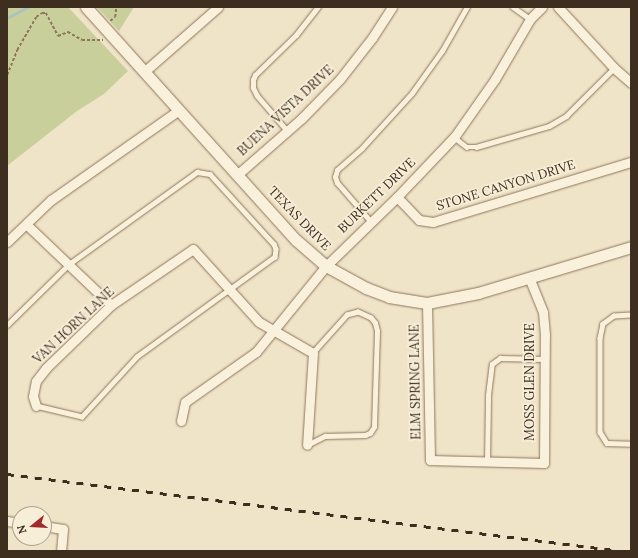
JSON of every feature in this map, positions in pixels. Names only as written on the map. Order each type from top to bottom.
[{"type":"street","name":"TEXAS DRIVE","points":[[86,7],[296,240],[326,266],[344,278],[389,297],[427,303],[478,293],[631,247]]},
{"type":"street","points":[[145,71],[218,7]]},
{"type":"street","name":"BUENA VISTA DRIVE","points":[[238,174],[287,131],[340,79],[372,38],[392,7]]},
{"type":"street","name":"BURKETT DRIVE","points":[[181,421],[185,402],[256,352],[326,266],[397,197],[454,137],[495,79],[530,19],[542,7]]},
{"type":"street","points":[[558,7],[600,54],[631,84]]},
{"type":"street","points":[[7,242],[51,200],[180,110]]},
{"type":"street","name":"STONE CANYON DRIVE","points":[[397,197],[418,220],[433,222],[631,162]]},
{"type":"street","points":[[26,224],[111,305]]},
{"type":"street","name":"VAN HORN LANE","points":[[36,406],[33,396],[36,381],[46,368],[111,305],[192,249],[230,292]]},
{"type":"street","name":"MOSS GLEN DRIVE","points":[[487,462],[544,463],[544,359],[542,312],[529,278]]},
{"type":"street","points":[[230,292],[242,306],[272,331],[313,354],[307,445]]},
{"type":"street","name":"ELM SPRING LANE","points":[[427,303],[430,460],[487,462]]},
{"type":"street","points":[[52,527],[63,529],[61,551]]},
{"type":"lane","points":[[287,131],[257,96],[253,88],[253,80],[255,75],[296,35],[318,7]]},
{"type":"lane","points":[[370,222],[337,183],[335,177],[337,170],[362,148],[412,93],[442,51],[467,7]]},
{"type":"lane","points":[[513,7],[530,19]]},
{"type":"lane","points":[[454,137],[467,147],[476,147],[549,126],[571,111],[614,68]]},
{"type":"lane","points":[[7,325],[69,264],[193,175],[204,172],[210,174],[274,244],[276,249],[275,257],[230,292],[137,357],[82,418],[36,406]]},
{"type":"lane","points":[[307,445],[325,436],[370,433],[374,427],[377,331],[375,323],[371,318],[358,312],[347,315],[313,354]]},
{"type":"lane","points":[[631,315],[614,316],[603,324],[600,338],[600,432],[606,443],[631,444]]},
{"type":"lane","points":[[487,462],[488,395],[492,364],[500,358],[544,359]]},
{"type":"path","points":[[110,21],[115,17],[116,7]]},
{"type":"path","points":[[7,75],[17,50],[36,17],[42,14],[46,13],[58,36],[68,32],[82,40],[103,40]]},
{"type":"green space","points":[[7,7],[68,7],[128,71],[104,94],[77,111],[7,166]]},
{"type":"green space","points":[[97,7],[134,7],[119,31]]},
{"type":"waterway","points":[[7,18],[28,7]]},
{"type":"railway","points":[[7,474],[622,551]]}]
